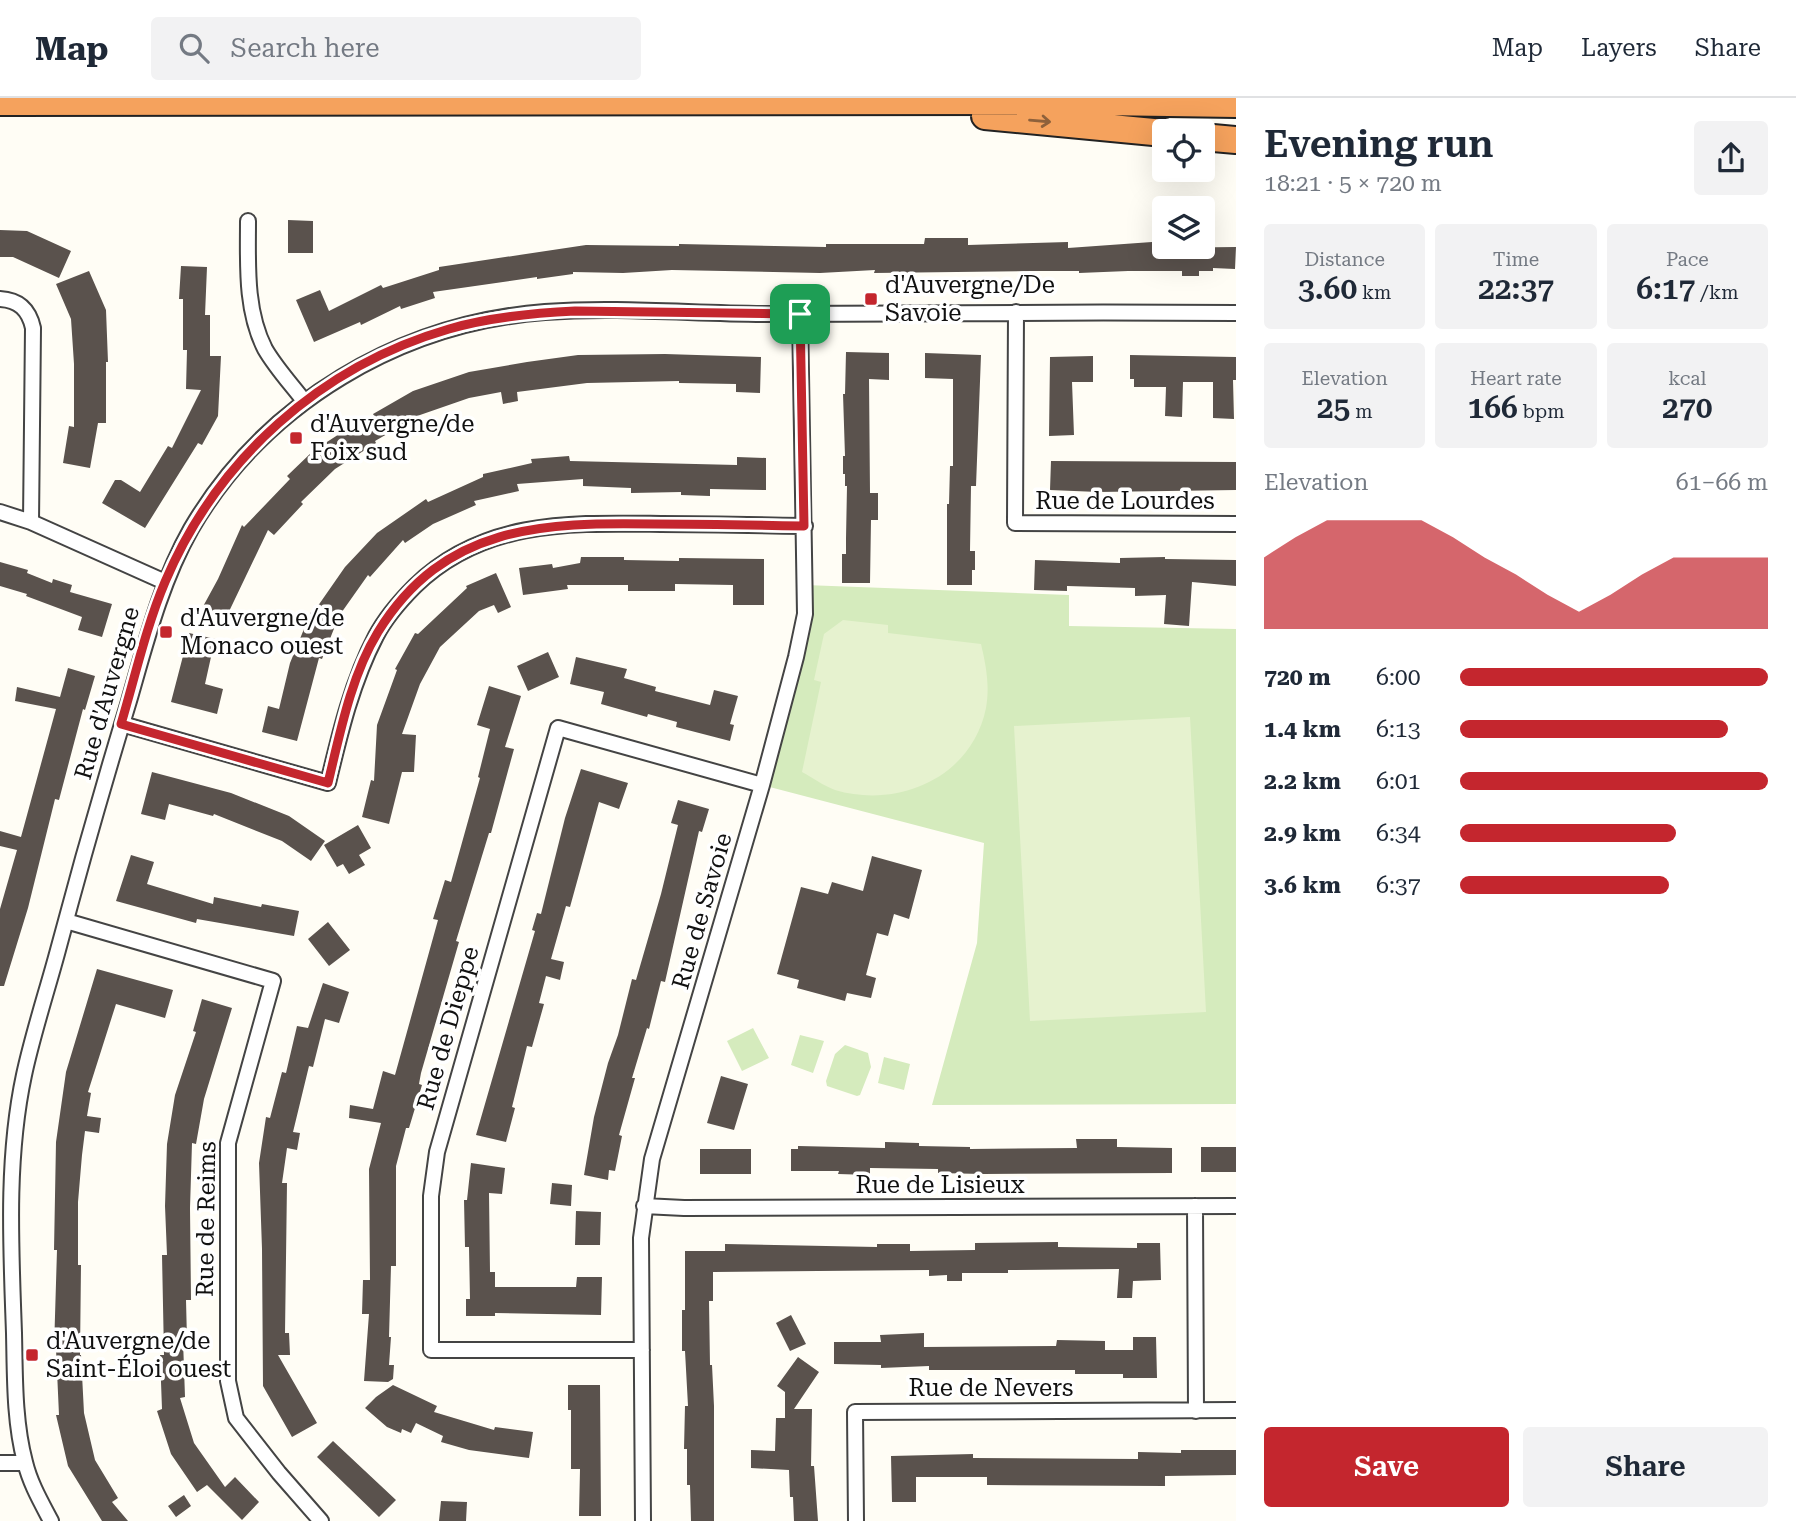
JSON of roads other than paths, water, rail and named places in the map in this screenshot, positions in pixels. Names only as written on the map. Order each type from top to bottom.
[{"type":"highway","points":[[0,102],[1236,104]]},
{"type":"highway","points":[[826,102],[1152,132]]},
{"type":"highway","points":[[1215,138],[1236,140]]},
{"type":"street","points":[[248,221],[248,284],[257,327],[271,357],[304,401]]},
{"type":"street","points":[[0,299],[15,301],[24,307],[31,318],[33,328],[31,522]]},
{"type":"street","name":"Rue de Lourdes","points":[[1016,312],[1015,523],[1236,524]]},
{"type":"street","name":"Rue d'Auvergne","points":[[51,1521],[25,1463],[5,1251],[24,1074],[121,724],[165,582],[191,529],[229,473],[265,434],[304,401],[359,366],[388,352],[449,329],[477,322],[542,313],[1236,313]]},
{"type":"street","name":"Rue de Savoie","points":[[643,1521],[641,1238],[652,1159],[762,785],[805,614],[800,314]]},
{"type":"street","points":[[0,512],[31,522],[165,582]]},
{"type":"street","points":[[121,724],[328,783],[354,689],[377,634],[391,613],[418,584],[444,562],[464,550],[508,533],[566,525],[804,526]]},
{"type":"street","name":"Rue de Dieppe","points":[[642,1350],[431,1350],[430,1196],[437,1152],[558,728],[762,785]]},
{"type":"street","name":"Rue de Reims","points":[[66,921],[272,981],[234,1118],[228,1150],[228,1381],[236,1418],[279,1474],[321,1521]]},
{"type":"street","name":"Rue de Lisieux","points":[[644,1206],[1236,1206]]},
{"type":"street","points":[[1195,1206],[1196,1410]]},
{"type":"street","name":"Rue de Nevers","points":[[856,1521],[855,1412],[1236,1410]]},
{"type":"street","points":[[0,1463],[25,1463]]},
{"type":"place","name":"d'Auvergne/De Savoie","points":[[871,299]]},
{"type":"place","name":"d'Auvergne/de Foix sud","points":[[296,438]]},
{"type":"place","name":"d'Auvergne/de Monaco ouest","points":[[166,632]]},
{"type":"place","name":"d'Auvergne/de Saint-Éloi ouest","points":[[32,1355]]}]
